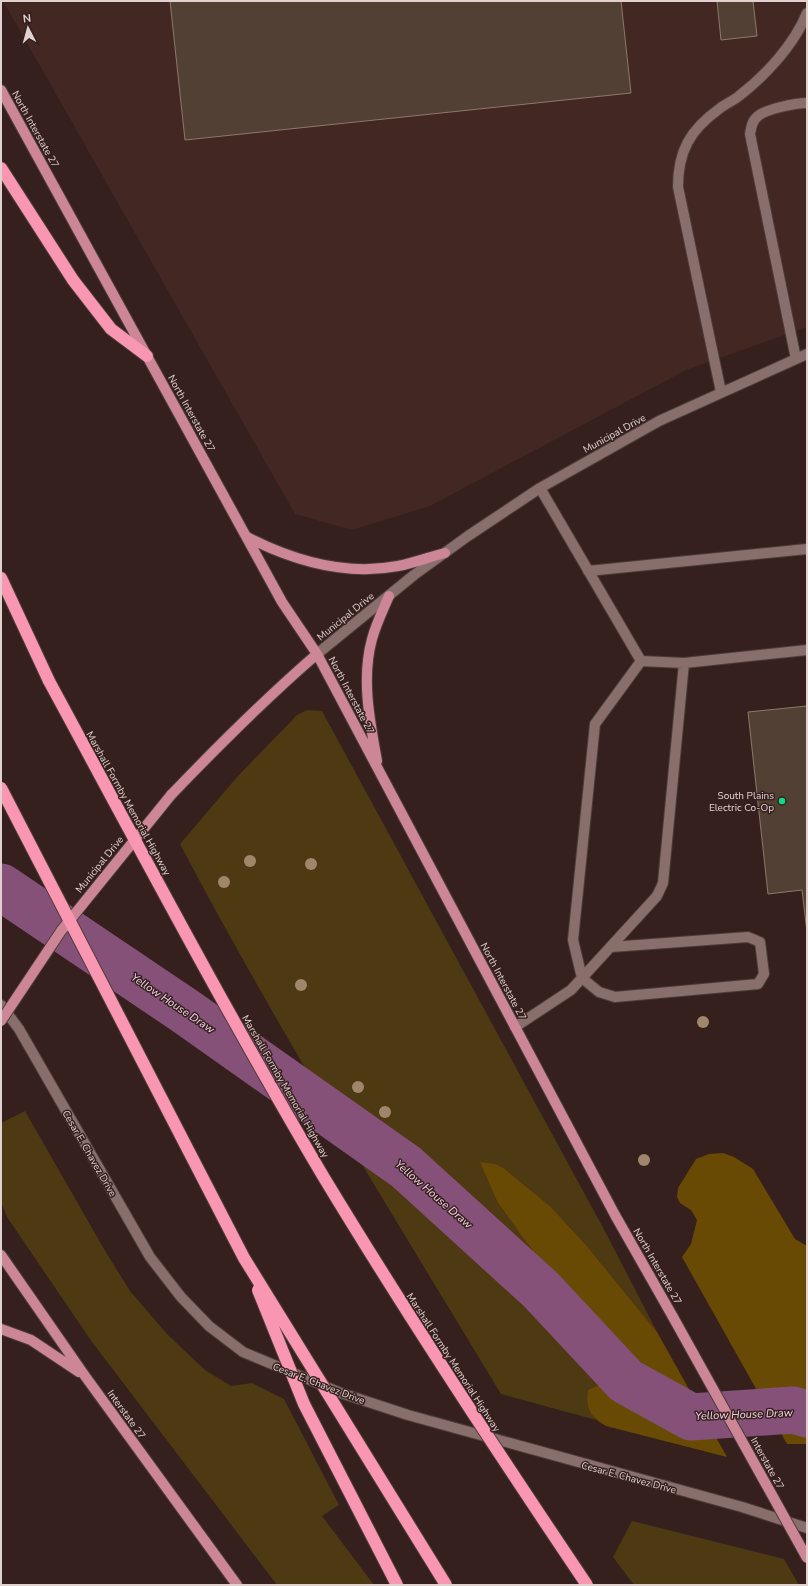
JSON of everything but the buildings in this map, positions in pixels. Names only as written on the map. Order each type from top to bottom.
[{"type":"highway","points":[[1,168],[77,286],[111,329],[147,356]]},
{"type":"highway","name":"Marshall Formby Memorial Highway","points":[[1,578],[49,681],[242,1036],[323,1175],[419,1332],[587,1585]]},
{"type":"highway","points":[[1,788],[244,1258],[446,1585]]},
{"type":"highway","points":[[244,1258],[304,1404],[397,1585]]},
{"type":"main road","name":"North Interstate 27","points":[[1,90],[282,602],[317,654],[615,1215],[673,1317]]},
{"type":"main road","points":[[246,537],[271,550],[322,565],[348,569],[373,569],[398,566],[445,553]]},
{"type":"main road","points":[[380,773],[370,724],[367,690],[368,665],[372,640],[389,596]]},
{"type":"main road","name":"Municipal Drive","points":[[1,1021],[61,931],[171,795],[240,724],[282,684],[317,654]]},
{"type":"main road","name":"Interstate 27","points":[[1,1255],[85,1376],[237,1585]]},
{"type":"main road","name":"Interstate 27","points":[[673,1317],[807,1558]]},
{"type":"main road","points":[[1,1329],[31,1340],[85,1376]]},
{"type":"street","points":[[721,392],[678,187],[678,173],[681,156],[690,137],[700,124],[739,96],[758,80],[785,52],[807,14]]},
{"type":"street","points":[[796,358],[750,134],[751,125],[757,117],[768,111],[807,103]]},
{"type":"street","name":"Municipal Drive","points":[[317,654],[414,575],[540,488],[659,421],[807,354]]},
{"type":"street","points":[[540,488],[641,661]]},
{"type":"street","points":[[588,571],[807,549]]},
{"type":"street","points":[[641,661],[684,663],[807,650]]},
{"type":"street","points":[[611,947],[748,937],[760,942],[764,974],[758,984],[615,997],[599,992],[582,978],[573,940],[595,724],[641,661]]},
{"type":"street","points":[[515,1027],[571,990],[657,896],[663,883],[684,663]]},
{"type":"street","name":"Cesar E. Chavez Drive","points":[[1,1005],[19,1029],[150,1257],[181,1297],[209,1326],[244,1352],[341,1393],[408,1415],[742,1507],[807,1528]]},
{"type":"shaded area","points":[[3,1],[807,1],[807,327],[686,370],[430,506],[352,530],[295,514]]},
{"type":"shaded area","points":[[307,710],[322,711],[607,1235],[657,1332],[586,1245],[550,1206],[512,1175],[498,1203],[596,1330],[625,1364],[627,1370],[621,1384],[597,1386],[590,1411],[596,1420],[501,1394],[296,1053],[256,984],[180,844],[237,777],[297,715]]},
{"type":"shaded area","points":[[25,1111],[104,1249],[130,1291],[167,1334],[205,1370],[231,1386],[252,1383],[284,1399],[339,1505],[322,1516],[374,1585],[277,1585],[92,1342],[7,1217],[1,1202],[1,1123]]},
{"type":"shaded area","points":[[723,1153],[734,1157],[753,1169],[795,1239],[807,1246],[807,1444],[787,1444],[682,1257],[691,1244],[697,1220],[691,1210],[680,1203],[677,1197],[678,1188],[696,1159],[709,1154]]},
{"type":"shaded area","points":[[480,1162],[495,1164],[512,1175],[550,1206],[586,1245],[657,1332],[727,1457],[606,1426],[596,1420],[588,1407],[588,1390],[597,1386],[621,1384],[627,1370],[624,1361],[606,1343],[524,1239],[498,1203]]},
{"type":"shaded area","points":[[632,1521],[784,1559],[799,1585],[634,1585],[613,1557]]},
{"type":"waterway","name":"Yellow House Draw","points":[[1,887],[185,1011],[406,1167],[541,1290],[626,1381],[691,1417],[793,1410],[807,1414]]},
{"type":"place","name":"South Plains Electric Co-Op","points":[[782,801]]}]
